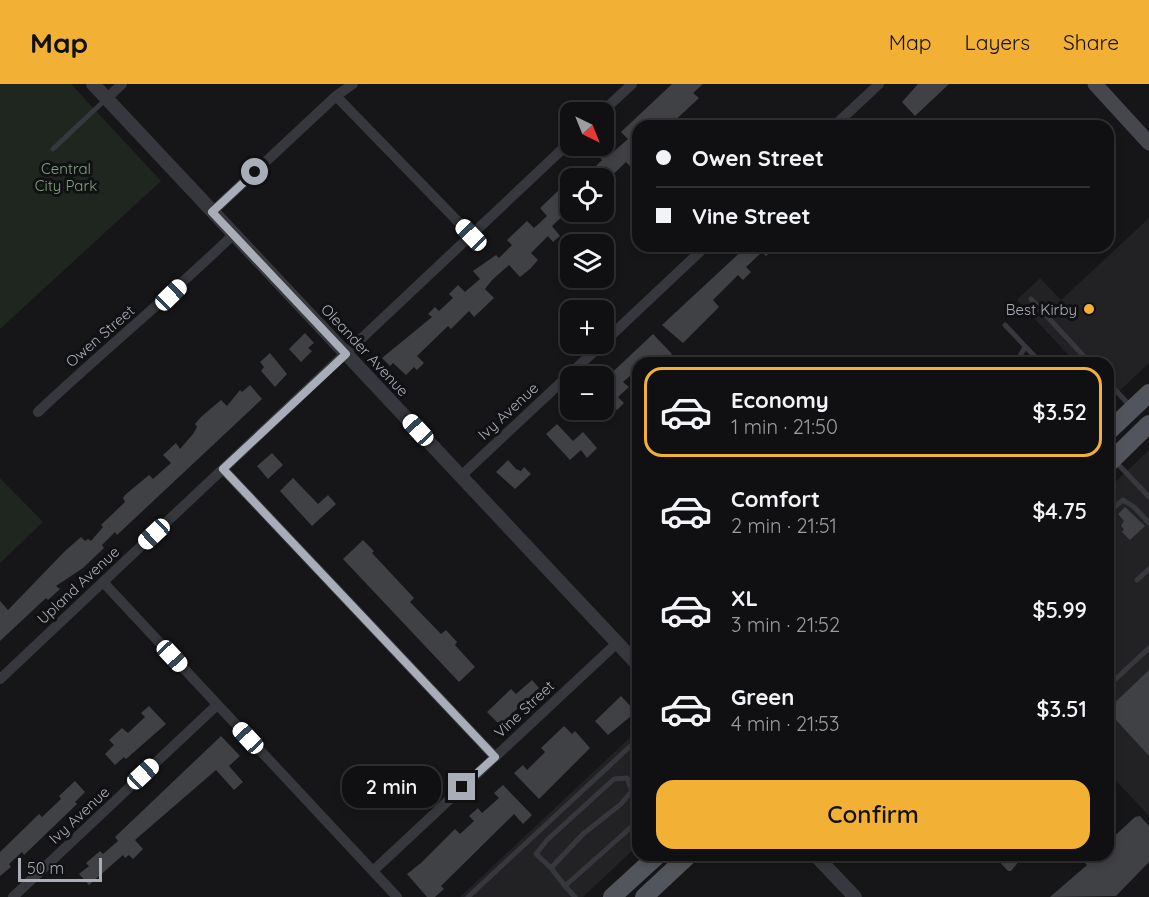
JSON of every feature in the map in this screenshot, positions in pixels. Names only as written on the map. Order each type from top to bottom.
[{"type":"main road","points":[[1095,84],[1149,143]]},
{"type":"main road","points":[[1114,421],[1149,393]]},
{"type":"main road","points":[[1114,458],[1149,424]]},
{"type":"main road","points":[[612,897],[651,861]]},
{"type":"main road","points":[[644,897],[683,861]]},
{"type":"street","name":"Oleander Avenue","points":[[93,84],[632,659]]},
{"type":"street","points":[[106,99],[122,84]]},
{"type":"street","points":[[212,212],[336,96],[353,84]]},
{"type":"street","points":[[613,102],[632,84]]},
{"type":"street","points":[[840,120],[879,84]]},
{"type":"street","points":[[336,96],[471,235]]},
{"type":"street","name":"Upland Avenue","points":[[0,679],[560,151]]},
{"type":"street","name":"Owen Street","points":[[38,412],[117,338],[171,295],[234,234]]},
{"type":"street","name":"Ivy Avenue","points":[[614,333],[700,252]]},
{"type":"street","name":"Ivy Avenue","points":[[461,476],[591,354]]},
{"type":"street","points":[[223,469],[495,757]]},
{"type":"street","points":[[103,582],[397,897]]},
{"type":"street","name":"Vine Street","points":[[373,871],[617,643]]},
{"type":"street","name":"Ivy Avenue","points":[[13,897],[217,705]]},
{"type":"street","points":[[821,861],[855,897]]},
{"type":"lane","points":[[53,149],[106,99]]},
{"type":"lane","points":[[1031,299],[1084,357]]},
{"type":"lane","points":[[1005,325],[1035,357]]},
{"type":"lane","points":[[1019,357],[1025,347]]},
{"type":"lane","points":[[1114,389],[1132,409]]},
{"type":"lane","points":[[1114,466],[1149,497]]},
{"type":"lane","points":[[1114,507],[1123,500],[1134,507],[1149,523]]},
{"type":"lane","points":[[1137,580],[1149,569]]},
{"type":"lane","points":[[1114,680],[1149,648]]},
{"type":"lane","points":[[468,897],[632,745]]},
{"type":"lane","points":[[551,868],[583,834],[621,804],[632,790],[627,778],[614,779],[547,840],[536,854],[576,897]]},
{"type":"lane","points":[[565,886],[632,826]]},
{"type":"shaded area","points":[[1149,218],[1149,363],[1114,396],[1114,357],[1070,357],[1017,300],[1040,278],[1061,300]]},
{"type":"shaded area","points":[[1149,450],[1149,816],[1114,778],[1114,483]]},
{"type":"shaded area","points":[[632,736],[632,851],[583,897],[460,897]]},
{"type":"green space","name":"Central City Park","points":[[0,84],[71,84],[161,181],[0,329]]},
{"type":"green space","points":[[0,478],[43,522],[0,563]]},
{"type":"building","points":[[672,84],[703,84],[693,93],[699,98],[675,120],[634,120]]},
{"type":"building","points":[[918,84],[949,84],[915,116],[902,102]]},
{"type":"building","points":[[632,122],[632,168],[626,162],[614,173],[614,168],[594,168],[602,160],[599,156],[614,156],[614,151],[628,139],[621,132]]},
{"type":"building","points":[[560,189],[560,219],[552,226],[560,236],[553,242],[548,236],[531,253],[538,260],[530,269],[520,277],[509,265],[492,280],[485,289],[494,298],[474,317],[469,311],[451,329],[448,326],[417,356],[424,363],[417,370],[414,367],[406,375],[393,363],[390,366],[382,358],[432,317],[428,314],[435,307],[439,311],[453,298],[449,294],[458,285],[465,292],[480,279],[473,271],[496,255],[499,258],[512,245],[507,240],[527,221],[534,228],[547,216],[540,208]]},
{"type":"building","points":[[741,252],[762,252],[746,267],[751,272],[743,280],[738,275],[713,300],[719,307],[683,343],[662,325]]},
{"type":"building","points":[[305,333],[314,343],[308,348],[312,351],[301,362],[289,349]]},
{"type":"building","points":[[653,334],[672,354],[669,357],[632,357],[632,374],[623,382],[629,387],[618,397],[624,403],[617,410],[614,407],[614,371]]},
{"type":"building","points":[[270,353],[287,374],[275,387],[261,371],[264,367],[260,362]]},
{"type":"building","points":[[250,385],[262,399],[117,535],[115,532],[102,545],[104,548],[83,568],[56,586],[60,589],[48,600],[46,598],[0,641],[0,601],[8,610],[81,537],[85,541],[88,539],[91,541],[103,527],[101,525],[125,502],[123,498],[125,495],[149,475],[153,479],[171,463],[163,455],[176,443],[180,449],[193,434],[197,427],[195,424],[201,417],[221,400],[227,406],[240,390],[242,392]]},
{"type":"building","points":[[557,424],[573,441],[583,432],[597,448],[587,458],[581,450],[570,460],[546,434]]},
{"type":"building","points":[[272,453],[283,465],[268,479],[257,466]]},
{"type":"building","points":[[508,460],[516,469],[521,471],[524,467],[531,474],[515,489],[496,472]]},
{"type":"building","points":[[293,478],[318,504],[328,495],[336,504],[312,526],[280,491]]},
{"type":"building","points":[[1125,507],[1145,526],[1130,540],[1122,532],[1124,529],[1121,526],[1124,521],[1118,514]]},
{"type":"building","points":[[363,540],[374,551],[372,553],[414,598],[410,602],[441,634],[446,630],[457,642],[455,645],[475,667],[459,682],[343,559]]},
{"type":"building","points":[[1149,670],[1149,756],[1114,718],[1114,703]]},
{"type":"building","points":[[532,680],[539,688],[500,725],[487,712],[511,689],[516,694]]},
{"type":"building","points":[[621,696],[632,708],[632,715],[608,735],[595,721]]},
{"type":"building","points":[[149,706],[166,724],[126,759],[124,757],[115,765],[105,754],[114,745],[109,740],[122,728],[128,733],[145,717],[141,713]]},
{"type":"building","points":[[564,726],[572,734],[575,731],[590,748],[539,799],[514,773],[523,765],[527,770],[545,752],[541,748]]},
{"type":"building","points":[[221,736],[240,756],[229,766],[243,782],[234,790],[216,770],[135,840],[143,849],[133,859],[129,855],[125,858],[123,855],[89,885],[79,874],[89,866],[86,863],[100,851],[103,854],[118,841],[115,837]]},
{"type":"building","points":[[75,781],[85,792],[75,802],[77,804],[24,855],[22,852],[9,864],[11,867],[0,876],[0,852],[39,814],[42,817],[61,799],[59,796]]},
{"type":"building","points":[[503,785],[532,815],[523,824],[514,814],[441,886],[444,889],[435,897],[427,897],[407,874],[455,829],[460,834],[474,821],[469,816],[478,808],[482,813],[499,798],[494,793]]},
{"type":"building","points":[[1140,816],[1149,826],[1149,862],[1116,896],[1050,897],[1087,865],[1085,863],[1087,861],[1114,861],[1114,836],[1135,817]]},
{"type":"building","points":[[999,861],[1019,861],[1011,871],[1008,871]]},
{"type":"place","name":"Best Kirby","points":[[1089,309]]},
{"type":"route","points":[[255,172],[212,212],[346,354],[223,469],[495,757],[462,787]]}]
